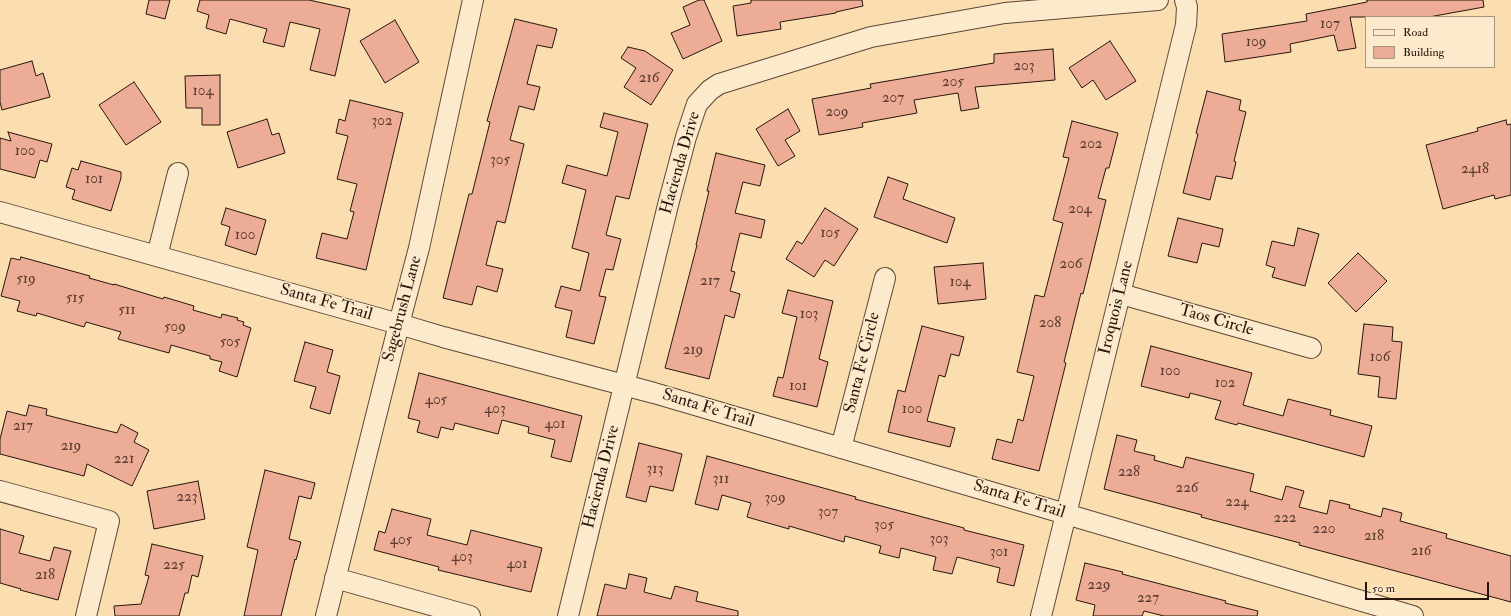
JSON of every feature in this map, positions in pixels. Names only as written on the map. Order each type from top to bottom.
[{"type":"street","name":"Sagebrush Lane","points":[[326,616],[419,248],[474,0]]},
{"type":"street","name":"Hacienda Drive","points":[[568,616],[686,137],[697,104],[710,90],[719,84],[871,37],[1005,13],[1158,0]]},
{"type":"street","name":"Iroquois Lane","points":[[1041,616],[1186,25],[1187,7],[1185,0]]},
{"type":"street","points":[[157,256],[178,173]]},
{"type":"street","name":"Santa Fe Trail","points":[[0,212],[443,337],[654,393],[1413,616]]},
{"type":"street","name":"Santa Fe Circle","points":[[841,448],[884,278]]},
{"type":"street","name":"Taos Circle","points":[[1121,294],[1311,348]]},
{"type":"street","points":[[0,491],[109,521],[86,616]]},
{"type":"street","points":[[335,578],[470,616]]},
{"type":"building","points":[[149,0],[170,0],[165,19],[146,14]]},
{"type":"building","points":[[200,0],[309,0],[350,9],[335,76],[310,70],[320,29],[290,22],[284,47],[263,42],[267,29],[230,19],[226,34],[206,28],[209,15],[197,11]]},
{"type":"building","points":[[699,0],[704,0],[722,41],[683,59],[671,33],[690,25],[683,7]]},
{"type":"building","points":[[751,0],[862,0],[863,6],[836,13],[780,22],[781,29],[737,36],[733,6],[751,3]]},
{"type":"building","points":[[1367,0],[1483,0],[1484,7],[1434,16],[1350,17],[1356,48],[1338,51],[1334,35],[1290,44],[1291,52],[1225,62],[1222,34],[1307,21],[1306,14],[1367,2]]},
{"type":"building","points":[[515,19],[557,29],[552,48],[537,45],[527,84],[540,87],[534,110],[519,106],[510,140],[524,144],[505,223],[497,221],[486,265],[503,269],[497,292],[477,286],[472,305],[443,298],[469,194],[472,194],[490,122],[487,121]]},
{"type":"building","points":[[395,20],[419,62],[385,83],[360,41]]},
{"type":"building","points":[[1110,41],[1136,81],[1106,100],[1093,80],[1082,88],[1069,68]]},
{"type":"building","points":[[628,47],[645,51],[673,70],[651,105],[624,87],[636,68],[621,58]]},
{"type":"building","points":[[1053,49],[1055,80],[975,87],[979,108],[961,111],[958,93],[914,100],[917,113],[862,123],[863,127],[819,135],[812,99],[871,88],[870,84],[994,63],[994,54]]},
{"type":"building","points":[[32,61],[36,76],[43,73],[50,97],[2,110],[0,102],[0,70]]},
{"type":"building","points":[[220,75],[220,125],[202,125],[202,108],[186,108],[185,76]]},
{"type":"building","points":[[134,82],[161,122],[126,145],[99,105]]},
{"type":"building","points":[[1207,91],[1241,100],[1239,110],[1246,112],[1234,161],[1236,162],[1232,179],[1216,176],[1210,200],[1183,193]]},
{"type":"building","points":[[350,100],[403,113],[366,270],[316,258],[322,233],[347,239],[354,212],[350,211],[357,184],[337,179],[348,136],[336,133],[339,119],[345,121]]},
{"type":"building","points":[[788,109],[800,131],[785,140],[795,156],[778,166],[756,129]]},
{"type":"building","points":[[604,113],[648,124],[629,199],[616,196],[606,235],[621,239],[613,270],[606,269],[599,296],[606,297],[594,344],[566,337],[572,311],[555,307],[561,286],[580,291],[589,253],[572,248],[586,190],[562,183],[567,165],[607,176],[618,132],[600,127]]},
{"type":"building","points":[[267,119],[272,135],[279,133],[285,153],[238,168],[227,132]]},
{"type":"building","points":[[1506,120],[1507,125],[1511,124],[1511,195],[1495,199],[1494,195],[1443,209],[1426,145],[1478,131],[1477,128]]},
{"type":"building","points":[[1072,121],[1118,133],[1109,168],[1106,168],[1098,198],[1106,200],[1083,294],[1081,293],[1064,362],[1066,363],[1039,471],[992,459],[997,439],[1012,443],[1018,419],[1023,421],[1034,376],[1017,372],[1035,295],[1044,297],[1063,223],[1053,220],[1069,158],[1063,157]]},
{"type":"building","points":[[8,132],[52,144],[47,162],[40,160],[35,178],[0,169],[0,138],[11,141]]},
{"type":"building","points":[[716,153],[765,165],[760,186],[743,182],[735,213],[765,220],[761,238],[740,233],[731,271],[735,272],[730,291],[740,294],[734,318],[725,315],[709,379],[665,368],[697,245]]},
{"type":"building","points":[[81,161],[121,172],[121,178],[111,211],[72,199],[75,190],[66,187],[72,168],[78,170]]},
{"type":"building","points":[[888,177],[908,184],[903,199],[955,218],[947,243],[874,217]]},
{"type":"building","points":[[226,208],[266,220],[256,255],[225,245],[230,227],[221,224]]},
{"type":"building","points":[[825,208],[858,229],[834,266],[825,260],[814,277],[786,259],[797,241],[802,244]]},
{"type":"building","points":[[1178,218],[1223,229],[1219,247],[1202,243],[1197,263],[1168,256]]},
{"type":"building","points":[[1298,228],[1319,234],[1305,286],[1272,277],[1275,268],[1266,265],[1272,241],[1294,246]]},
{"type":"building","points":[[1358,253],[1387,281],[1356,312],[1328,283]]},
{"type":"building","points":[[21,257],[90,276],[89,278],[163,299],[164,297],[194,306],[193,310],[221,318],[222,314],[238,318],[237,320],[244,322],[243,325],[251,328],[237,377],[219,371],[222,362],[210,359],[210,356],[171,345],[169,353],[118,339],[121,332],[86,322],[84,327],[37,313],[36,316],[17,311],[20,301],[1,296],[11,258],[20,260]]},
{"type":"building","points":[[983,263],[986,299],[938,304],[934,267]]},
{"type":"building","points":[[788,290],[833,301],[819,359],[828,362],[817,407],[773,396],[778,377],[783,378],[797,317],[782,313]]},
{"type":"building","points":[[1364,324],[1393,327],[1392,341],[1402,342],[1396,399],[1378,397],[1380,377],[1358,374]]},
{"type":"building","points":[[922,326],[964,337],[959,356],[951,354],[945,377],[939,375],[927,421],[955,428],[950,447],[888,432],[898,390],[905,392]]},
{"type":"building","points":[[305,342],[333,350],[327,372],[340,376],[330,414],[310,408],[316,387],[294,381]]},
{"type":"building","points":[[1151,346],[1252,373],[1243,405],[1283,416],[1288,399],[1331,410],[1330,415],[1372,426],[1364,457],[1238,423],[1237,425],[1215,419],[1221,401],[1190,393],[1189,398],[1141,386]]},
{"type":"building","points":[[419,373],[582,416],[571,462],[551,457],[555,440],[528,433],[529,427],[502,420],[498,434],[455,423],[453,430],[441,427],[438,438],[417,432],[420,421],[408,418]]},
{"type":"building","points":[[29,405],[47,409],[46,415],[117,433],[121,424],[138,433],[134,442],[149,450],[132,486],[87,464],[84,476],[0,454],[0,439],[7,411],[26,416]]},
{"type":"building","points":[[1117,435],[1137,440],[1134,451],[1155,456],[1154,460],[1183,468],[1186,457],[1254,474],[1250,491],[1282,500],[1286,486],[1304,491],[1299,507],[1327,514],[1330,500],[1350,505],[1349,508],[1381,517],[1383,508],[1402,513],[1400,521],[1447,534],[1446,538],[1511,556],[1511,602],[1299,545],[1300,543],[1201,517],[1202,515],[1104,489]]},
{"type":"building","points":[[639,443],[682,454],[673,491],[650,486],[646,502],[626,497]]},
{"type":"building","points":[[707,456],[856,497],[855,499],[964,528],[964,530],[1024,545],[1014,586],[997,582],[1000,568],[957,557],[952,574],[933,570],[936,557],[901,548],[899,558],[879,553],[881,546],[845,536],[844,542],[789,526],[789,529],[747,517],[751,503],[722,495],[718,510],[695,504]]},
{"type":"building","points":[[265,470],[315,483],[311,499],[299,496],[289,539],[301,542],[296,560],[295,559],[281,616],[244,616],[258,550],[247,547]]},
{"type":"building","points":[[198,481],[205,519],[154,529],[147,491]]},
{"type":"building","points":[[392,509],[431,519],[427,535],[467,545],[471,530],[542,548],[531,592],[438,570],[439,567],[374,550],[379,531],[385,533]]},
{"type":"building","points":[[0,529],[24,536],[19,553],[50,561],[54,547],[71,551],[58,600],[0,583]]},
{"type":"building","points":[[152,544],[203,556],[198,577],[192,575],[188,593],[185,593],[179,616],[115,616],[114,606],[141,604],[149,576],[145,575]]},
{"type":"building","points":[[1085,563],[1226,601],[1225,603],[1258,611],[1257,616],[1164,616],[1144,611],[1142,616],[1093,616],[1095,605],[1076,600]]},
{"type":"building","points":[[629,574],[647,578],[644,592],[671,599],[675,586],[698,592],[696,601],[738,611],[738,616],[597,616],[605,584],[626,589]]}]
